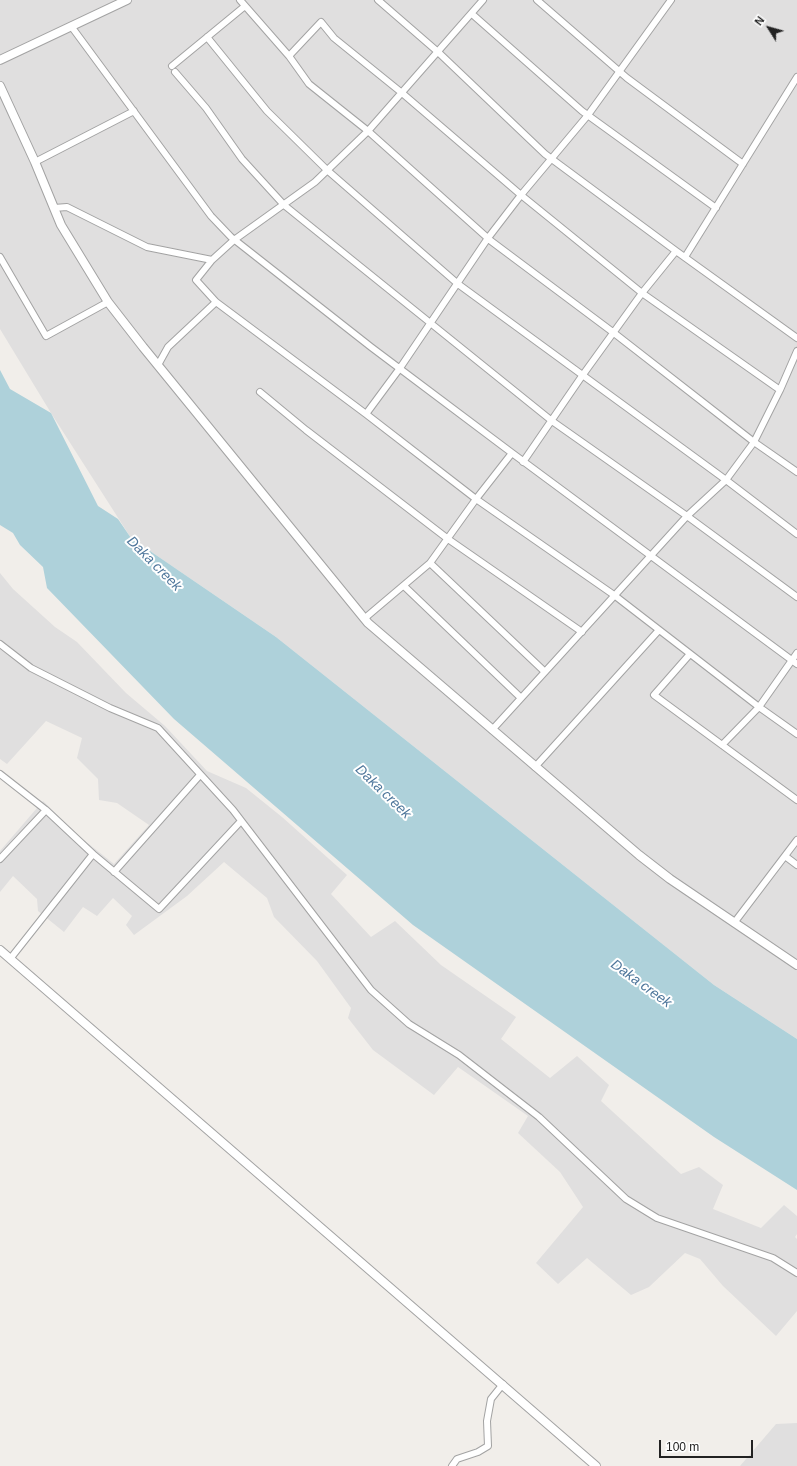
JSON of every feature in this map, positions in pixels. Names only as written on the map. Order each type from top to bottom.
[{"type":"street","points":[[0,60],[128,0]]},
{"type":"street","points":[[240,0],[289,56],[309,84],[368,131],[488,238],[614,333],[754,442],[797,472]]},
{"type":"street","points":[[378,0],[438,52],[551,159],[676,252],[797,338]]},
{"type":"street","points":[[483,0],[368,131],[315,182],[234,240],[212,260],[196,280],[216,302],[366,414],[476,499],[614,596],[759,707],[797,734]]},
{"type":"street","points":[[537,0],[620,72],[743,164]]},
{"type":"street","points":[[366,414],[400,368],[488,238],[521,195],[588,115],[671,0]]},
{"type":"street","points":[[172,66],[245,6]]},
{"type":"street","points":[[472,14],[588,115],[716,208]]},
{"type":"street","points":[[289,56],[321,22],[334,38],[402,93],[521,195],[642,293],[780,390]]},
{"type":"street","points":[[71,26],[211,216],[234,240],[512,453],[794,662]]},
{"type":"street","points":[[207,37],[267,111],[327,170],[458,284],[726,480],[797,534]]},
{"type":"street","points":[[175,72],[206,108],[242,159],[284,205],[552,421],[687,516],[797,597]]},
{"type":"street","points":[[685,257],[797,77]]},
{"type":"street","points":[[0,86],[36,162],[61,225],[108,302],[364,618],[492,730],[639,855],[670,879],[797,965]]},
{"type":"street","points":[[36,162],[134,111]]},
{"type":"street","points":[[54,208],[67,207],[147,247],[212,260]]},
{"type":"street","points":[[524,462],[582,376],[642,293],[676,252]]},
{"type":"street","points":[[0,257],[46,336],[108,302]]},
{"type":"street","points":[[158,365],[168,347],[216,302]]},
{"type":"street","points":[[492,730],[687,516],[726,480],[754,442],[780,390],[797,351]]},
{"type":"street","points":[[260,392],[306,430],[448,539],[582,632]]},
{"type":"street","points":[[364,618],[430,563],[476,499],[512,453]]},
{"type":"street","points":[[430,563],[545,672]]},
{"type":"street","points":[[404,586],[521,698]]},
{"type":"street","points":[[535,767],[659,630]]},
{"type":"street","points":[[0,644],[31,668],[110,708],[158,728],[240,821],[371,990],[409,1024],[459,1055],[539,1117],[626,1199],[657,1218],[773,1258],[797,1273]]},
{"type":"street","points":[[722,745],[759,707],[794,662],[797,653]]},
{"type":"street","points":[[690,654],[654,695],[797,800]]},
{"type":"street","points":[[0,774],[46,810],[114,872],[159,909],[240,821]]},
{"type":"street","points":[[114,872],[200,775]]},
{"type":"street","points":[[0,859],[46,810]]},
{"type":"street","points":[[734,923],[797,840]]},
{"type":"street","points":[[10,959],[94,854]]},
{"type":"street","points":[[785,856],[797,865]]},
{"type":"street","points":[[0,950],[596,1466]]},
{"type":"street","points":[[452,1466],[457,1459],[478,1452],[488,1446],[487,1421],[491,1399],[503,1384]]},
{"type":"shaded area","points":[[0,0],[797,0],[797,1039],[714,985],[276,637],[131,538],[51,413],[0,329]]},
{"type":"shaded area","points":[[0,573],[13,589],[55,627],[77,642],[126,693],[165,726],[207,771],[246,788],[282,817],[347,875],[331,894],[371,937],[395,921],[441,965],[516,1017],[501,1039],[550,1078],[577,1056],[609,1085],[601,1101],[681,1174],[699,1167],[723,1185],[713,1209],[761,1228],[784,1205],[797,1216],[797,1234],[795,1237],[797,1239],[797,1311],[776,1336],[723,1286],[700,1259],[685,1253],[649,1287],[631,1295],[587,1258],[558,1284],[536,1263],[583,1207],[560,1172],[518,1133],[528,1116],[458,1067],[434,1095],[373,1050],[348,1018],[351,1008],[317,961],[274,917],[267,898],[224,862],[187,896],[134,935],[126,925],[132,916],[113,898],[97,916],[83,907],[64,932],[38,911],[37,899],[13,876],[0,892],[0,851],[43,801],[80,837],[114,864],[149,825],[117,803],[99,800],[98,779],[77,758],[82,738],[46,721],[7,764],[0,759]]},
{"type":"shaded area","points":[[797,1423],[797,1466],[740,1466],[776,1424]]},
{"type":"water","name":"Daka creek","points":[[0,370],[10,389],[51,413],[98,506],[118,519],[131,538],[276,637],[714,985],[797,1039],[797,1190],[714,1137],[413,925],[174,719],[47,588],[43,567],[20,545],[13,533],[0,525]]}]
